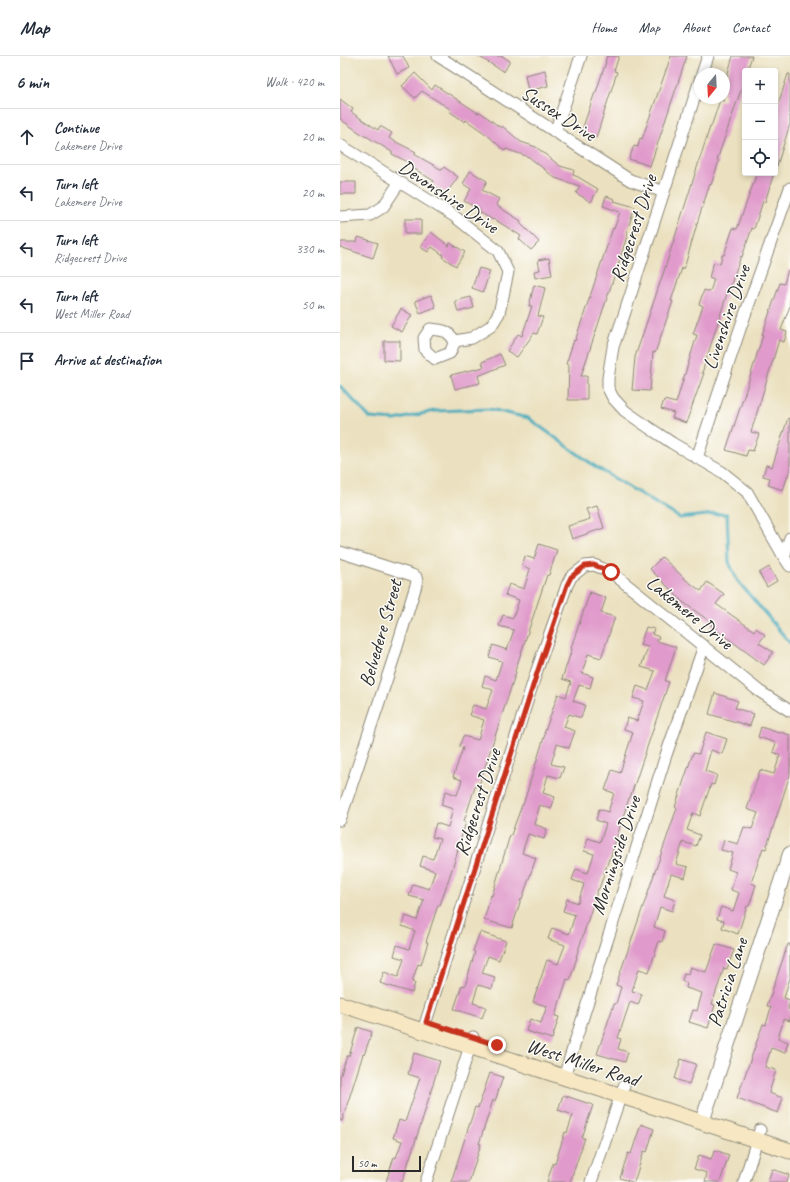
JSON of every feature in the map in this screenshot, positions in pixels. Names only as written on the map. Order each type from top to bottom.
[{"type":"main road","name":"West Miller Road","points":[[340,998],[424,1027],[704,1118],[759,1135],[790,1140]]},
{"type":"main road","name":"West Miller Road","points":[[759,1135],[790,1151]]},
{"type":"street","name":"Sussex Drive","points":[[438,56],[630,180],[664,192]]},
{"type":"street","points":[[555,132],[581,56]]},
{"type":"street","points":[[704,68],[708,56]]},
{"type":"street","name":"Ridgecrest Drive","points":[[694,99],[613,347],[608,378],[608,388],[612,398],[625,411],[697,458]]},
{"type":"street","name":"Devonshire Drive","points":[[340,145],[454,216],[498,251],[508,272],[504,296],[499,313],[491,326],[472,338],[455,341]]},
{"type":"street","points":[[340,217],[370,215],[383,206],[399,183]]},
{"type":"street","name":"Livenshire Drive","points":[[697,458],[740,329],[790,188]]},
{"type":"street","points":[[697,458],[722,472],[747,492],[787,562]]},
{"type":"street","points":[[787,562],[790,538]]},
{"type":"street","name":"Belvedere Street","points":[[340,552],[412,575],[416,577],[417,582],[340,820]]},
{"type":"street","name":"Lakemere Drive","points":[[567,585],[571,577],[585,566],[594,565],[611,572],[759,691],[790,712]]},
{"type":"street","name":"Ridgecrest Drive","points":[[424,1027],[538,670],[567,585]]},
{"type":"street","name":"Morningside Drive","points":[[565,1072],[666,755],[704,646]]},
{"type":"street","name":"Patricia Lane","points":[[704,1118],[790,854]]},
{"type":"street","points":[[426,1182],[472,1042]]},
{"type":"street","points":[[591,1182],[622,1091]]},
{"type":"street","points":[[744,1182],[759,1135]]},
{"type":"building","points":[[388,56],[403,56],[409,68],[397,74]]},
{"type":"building","points":[[478,56],[502,56],[510,61],[504,72]]},
{"type":"building","points":[[607,56],[619,56],[614,71],[617,72],[596,138],[581,133]]},
{"type":"building","points":[[671,56],[687,56],[650,166],[629,159],[634,146],[638,147],[640,138],[642,139]]},
{"type":"building","points":[[733,56],[752,56],[748,68],[742,68],[742,87],[717,160],[719,161],[699,217],[684,269],[682,268],[671,301],[673,301],[655,353],[653,352],[650,391],[632,390],[635,357],[710,127],[719,104],[730,104],[729,68]]},
{"type":"building","points":[[545,70],[548,86],[528,91],[525,75]]},
{"type":"building","points":[[415,73],[432,90],[435,85],[478,113],[480,112],[501,128],[502,126],[521,142],[536,147],[560,166],[574,170],[573,175],[598,189],[591,202],[576,193],[580,186],[555,178],[529,157],[506,149],[505,151],[486,134],[466,120],[465,122],[449,111],[450,109],[422,91],[415,98],[402,86]]},
{"type":"building","points":[[788,74],[790,74],[790,124],[778,163],[778,140],[778,105]]},
{"type":"building","points":[[340,99],[353,109],[351,112],[378,130],[380,126],[392,133],[389,138],[392,140],[416,152],[414,154],[442,170],[444,167],[458,177],[446,194],[432,184],[434,181],[413,168],[414,165],[392,154],[392,152],[366,137],[340,119]]},
{"type":"building","points":[[470,171],[487,181],[482,190],[499,199],[496,205],[521,221],[520,223],[539,242],[531,250],[519,239],[521,236],[494,219],[493,220],[479,212],[480,210],[464,201],[471,189],[463,184]]},
{"type":"building","points":[[756,176],[773,176],[765,202],[763,201],[754,229],[752,228],[742,257],[741,256],[730,284],[702,373],[704,373],[686,423],[672,418],[674,413],[661,409],[664,400],[676,403],[697,335],[693,334],[703,306],[699,304],[704,290],[710,292],[714,279],[709,277],[714,262],[720,264],[733,228],[737,229]]},
{"type":"building","points":[[340,182],[356,182],[356,194],[340,194]]},
{"type":"building","points":[[606,196],[615,199],[614,201],[635,207],[626,233],[628,233],[619,262],[581,376],[587,376],[587,400],[568,400],[569,365],[566,364],[613,228],[614,229],[620,212],[603,206]]},
{"type":"building","points":[[405,219],[421,219],[421,234],[405,234]]},
{"type":"building","points":[[431,232],[449,246],[450,243],[465,252],[456,266],[442,257],[443,255],[432,247],[428,252],[420,247]]},
{"type":"building","points":[[358,237],[378,243],[373,258],[340,247],[340,242],[357,242]]},
{"type":"building","points":[[549,258],[552,275],[535,278],[534,271],[540,270],[538,260]]},
{"type":"building","points":[[479,268],[490,271],[483,292],[472,288]]},
{"type":"building","points":[[788,270],[790,270],[790,306],[781,330],[787,332],[784,342],[779,340],[751,432],[759,434],[753,451],[748,450],[746,456],[726,450],[762,335],[780,283],[784,284]]},
{"type":"building","points":[[534,285],[545,288],[538,316],[543,317],[537,334],[534,333],[517,357],[507,351],[518,334],[522,336],[532,306],[529,306]]},
{"type":"building","points":[[431,295],[436,307],[420,313],[415,301]]},
{"type":"building","points":[[471,297],[474,308],[458,312],[455,301]]},
{"type":"building","points":[[401,309],[412,315],[402,332],[391,326]]},
{"type":"building","points":[[384,341],[400,341],[400,361],[384,360]]},
{"type":"building","points":[[500,354],[505,365],[478,376],[480,383],[455,389],[451,375],[484,367],[482,362]]},
{"type":"building","points":[[788,418],[790,419],[790,469],[783,490],[768,485],[770,478],[763,476],[766,465],[772,467]]},
{"type":"building","points":[[597,506],[604,528],[572,539],[568,526],[590,519],[586,509]]},
{"type":"building","points":[[539,544],[557,550],[549,575],[547,575],[515,671],[516,672],[479,785],[476,784],[464,821],[466,822],[458,851],[440,905],[438,905],[426,942],[428,942],[421,965],[418,964],[412,982],[415,983],[412,993],[380,983],[384,972],[398,977],[404,959],[394,956],[397,945],[409,949],[415,931],[402,926],[406,916],[417,920],[424,900],[409,896],[413,884],[429,889],[435,871],[420,866],[423,856],[433,859],[440,839],[432,837],[436,823],[448,827],[453,809],[441,805],[446,791],[457,795],[462,780],[453,777],[463,748],[459,747],[463,736],[478,740],[484,720],[469,715],[473,705],[486,709],[493,690],[482,686],[485,676],[496,680],[502,661],[489,657],[493,645],[507,650],[514,630],[499,626],[503,615],[513,618],[519,600],[505,595],[509,584],[524,589],[530,569],[522,566],[525,556],[534,559]]},
{"type":"building","points":[[662,557],[686,580],[701,591],[707,582],[724,594],[716,604],[754,631],[756,628],[765,635],[759,643],[773,652],[764,665],[711,626],[712,623],[680,600],[650,569]]},
{"type":"building","points":[[769,567],[777,581],[767,587],[759,573]]},
{"type":"building","points":[[590,592],[606,598],[601,613],[615,617],[601,658],[588,654],[582,673],[593,677],[590,688],[579,685],[573,701],[585,705],[581,718],[569,714],[564,727],[575,731],[569,748],[557,744],[551,764],[564,767],[560,778],[548,775],[543,793],[555,797],[551,809],[540,805],[534,824],[547,829],[544,839],[528,834],[522,853],[536,858],[512,928],[484,920],[510,835],[523,805],[544,734],[558,694],[566,697],[571,682],[562,679]]},
{"type":"building","points":[[646,627],[654,629],[652,634],[659,637],[657,641],[676,647],[665,681],[669,682],[629,798],[610,859],[598,889],[570,980],[567,979],[555,1016],[559,1017],[552,1039],[526,1031],[530,1019],[541,1023],[547,1006],[533,1002],[547,960],[558,964],[565,945],[548,939],[552,928],[569,934],[575,915],[563,911],[567,899],[578,903],[584,884],[572,880],[576,869],[588,873],[594,854],[584,851],[588,838],[600,842],[606,824],[596,820],[599,809],[608,812],[614,793],[605,790],[612,770],[620,773],[633,732],[624,729],[627,718],[637,721],[644,701],[633,698],[637,686],[648,690],[655,671],[641,667],[648,647],[640,645]]},
{"type":"building","points":[[715,693],[738,701],[735,708],[754,714],[750,726],[709,714]]},
{"type":"building","points":[[761,727],[790,735],[790,775],[766,849],[763,848],[751,883],[756,885],[749,906],[747,906],[738,934],[722,928],[724,921],[717,919],[721,907],[733,911],[739,893],[731,890],[736,872],[728,869],[733,853],[721,850],[724,840],[738,844],[744,827],[752,829],[758,813],[747,809],[760,770],[774,774],[780,755],[773,752],[776,743],[758,737]]},
{"type":"building","points":[[706,732],[727,739],[722,754],[711,750],[705,771],[717,775],[714,785],[711,784],[700,816],[693,813],[687,830],[700,835],[696,846],[683,842],[676,864],[688,867],[685,878],[671,874],[664,896],[675,900],[672,911],[660,907],[654,927],[665,931],[662,942],[659,941],[649,972],[639,969],[632,991],[642,994],[638,1005],[630,1002],[618,1038],[621,1039],[618,1049],[628,1052],[625,1062],[597,1054],[614,1004],[616,1004],[621,987],[616,985],[677,808],[675,807],[693,753],[699,754]]},
{"type":"building","points":[[480,932],[506,941],[499,960],[488,956],[482,973],[495,977],[492,989],[478,985],[473,1003],[486,1007],[482,1018],[454,1009],[462,985],[465,986],[475,952],[473,951]]},
{"type":"building","points":[[716,944],[734,950],[727,969],[724,968],[712,1004],[715,1005],[708,1028],[689,1022],[693,1010],[697,1011],[702,993],[686,988],[687,983],[682,981],[684,973],[688,974],[690,967],[706,972]]},
{"type":"building","points":[[788,944],[790,944],[790,978],[784,998],[790,1000],[788,1009],[790,1010],[790,1021],[784,1019],[778,1038],[788,1042],[785,1053],[771,1048],[765,1067],[776,1070],[769,1093],[783,1098],[778,1113],[737,1098],[763,1024],[766,1025],[771,1007],[767,1006]]},
{"type":"building","points":[[358,1027],[372,1032],[364,1055],[363,1054],[342,1121],[340,1121],[340,1077],[347,1056],[349,1056]]},
{"type":"building","points":[[414,1053],[440,1061],[402,1182],[386,1182],[394,1157],[396,1158],[402,1141],[393,1138],[399,1120],[405,1122],[420,1078],[408,1074]]},
{"type":"building","points":[[681,1059],[696,1064],[689,1084],[675,1079]]},
{"type":"building","points":[[490,1073],[503,1077],[495,1101],[493,1100],[469,1182],[451,1182],[475,1107],[478,1108]]},
{"type":"building","points":[[563,1095],[593,1105],[582,1138],[585,1138],[570,1182],[547,1182],[553,1163],[555,1164],[565,1132],[567,1133],[573,1115],[558,1110]]},
{"type":"building","points":[[641,1124],[654,1129],[647,1152],[644,1151],[634,1182],[632,1182],[620,1178],[628,1153],[631,1154]]},
{"type":"building","points":[[715,1150],[729,1155],[720,1182],[705,1182],[707,1173],[694,1169],[699,1155],[711,1159]]},
{"type":"building","points":[[772,1169],[789,1175],[787,1182],[768,1182]]},
{"type":"waterway","points":[[340,386],[370,418],[395,420],[434,411],[490,409],[528,418],[596,467],[680,518],[727,514],[729,562],[737,580],[790,643]]},
{"type":"route","points":[[497,1045],[426,1022],[538,670],[567,585],[571,577],[585,566],[594,565],[611,572]]}]
